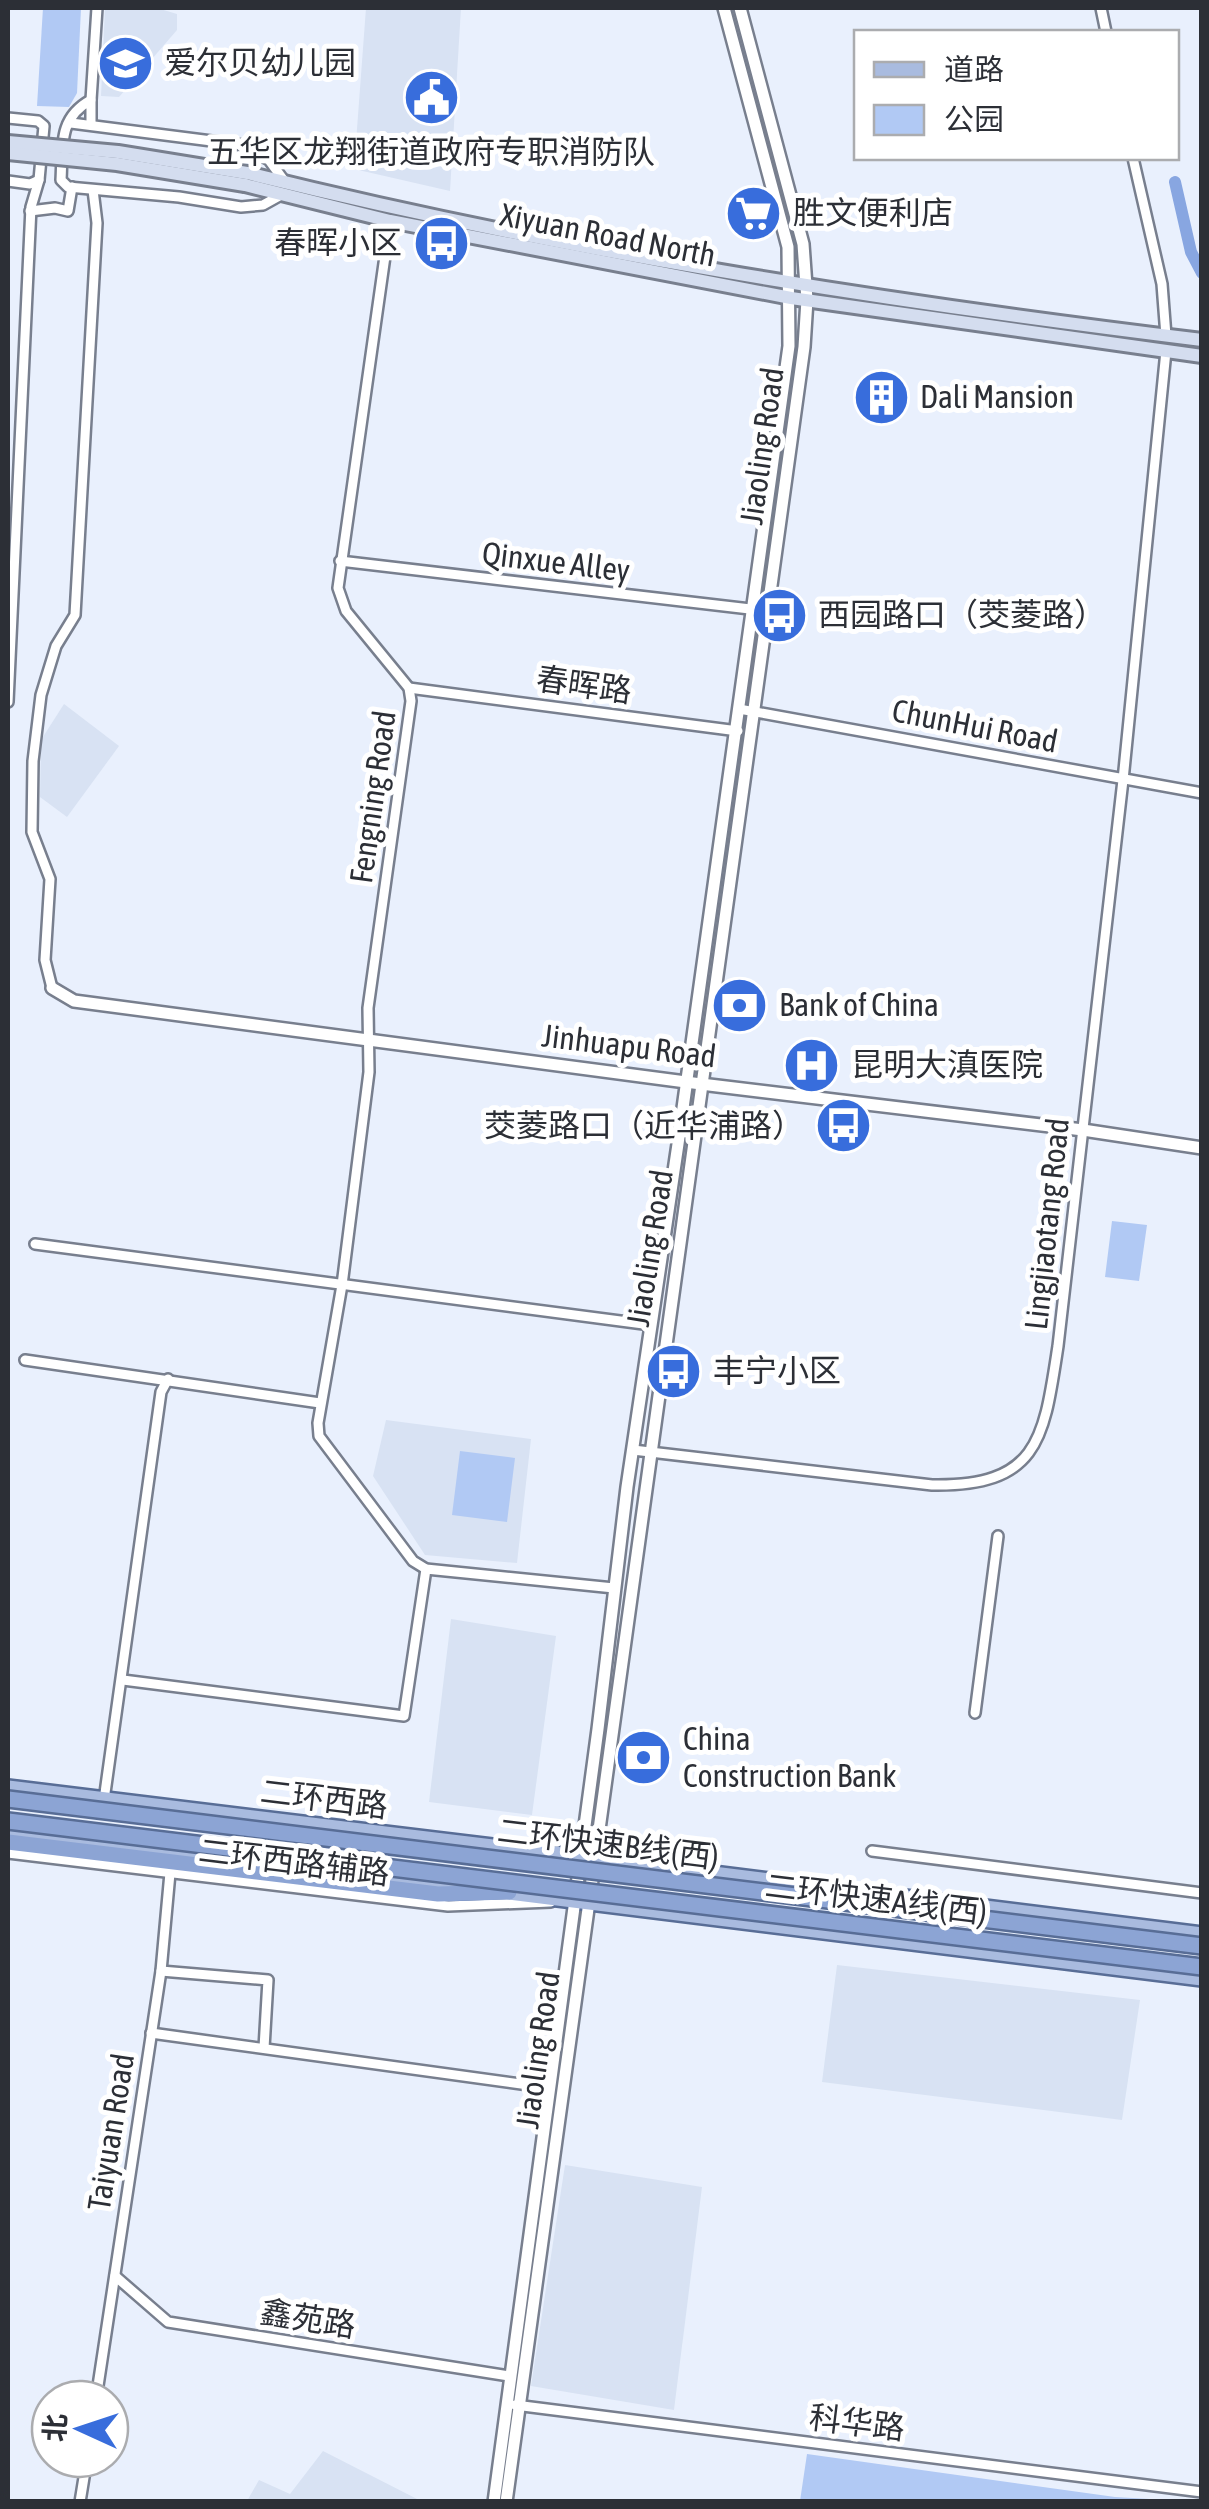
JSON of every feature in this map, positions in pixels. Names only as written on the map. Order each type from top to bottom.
[{"type":"highway","name":"二环快速B线(西)","points":[[8,1799],[1202,1946]]},
{"type":"highway","name":"二环快速A线(西)","points":[[8,1821],[1202,1967]]},
{"type":"highway","points":[[8,1842],[444,1894],[509,1892]]},
{"type":"main road","name":"Xiyuan Road North","points":[[8,142],[118,152],[283,188],[390,220],[791,291]]},
{"type":"main road","name":"Xiyuan Road North","points":[[8,153],[246,179]]},
{"type":"main road","name":"Xiyuan Road North","points":[[283,188],[806,294],[1202,356]]},
{"type":"main road","name":"Xiyuan Road North","points":[[806,294],[1202,340]]},
{"type":"main road","name":"二环西路","points":[[8,1788],[514,1849],[585,1863]]},
{"type":"main road","points":[[8,1832],[509,1892],[581,1895],[1202,1978]]},
{"type":"main road","points":[[581,1895],[630,1885],[585,1863]]},
{"type":"main road","points":[[585,1863],[1202,1935]]},
{"type":"main road","points":[[1108,1966],[1124,1960],[1131,1946],[1126,1931],[1113,1924]]},
{"type":"street","points":[[91,126],[97,8]]},
{"type":"street","name":"Jiaoling Road","points":[[494,2502],[512,2405],[581,1895],[614,1588],[786,364],[791,291],[788,247],[724,8]]},
{"type":"street","name":"Jiaoling Road","points":[[585,1863],[648,1452],[804,347],[803,244],[740,8]]},
{"type":"street","points":[[70,123],[244,145],[269,160],[283,188],[263,204],[241,207],[64,185],[63,128],[91,100]]},
{"type":"street","points":[[8,118],[38,121],[44,126],[39,180],[30,211],[8,702]]},
{"type":"street","points":[[1133,160],[1162,284],[1166,336]]},
{"type":"street","points":[[8,182],[30,184],[39,180]]},
{"type":"street","points":[[30,211],[54,208],[68,212],[72,187]]},
{"type":"street","points":[[52,988],[46,960],[50,879],[32,832],[33,762],[41,695],[56,646],[75,615],[96,242],[93,190]]},
{"type":"street","name":"Fengning Road","points":[[390,220],[338,588],[346,611],[410,688],[408,724],[368,1008],[369,1072],[342,1286],[320,1403],[320,1436],[413,1562],[426,1569]]},
{"type":"street","name":"Lingjiaotang Road","points":[[633,1450],[962,1486],[990,1482],[1027,1456],[1047,1416],[1123,780],[1166,351]]},
{"type":"street","name":"Qinxue Alley","points":[[340,561],[766,611]]},
{"type":"street","name":"春晖路","points":[[410,688],[751,733]]},
{"type":"street","name":"ChunHui Road","points":[[738,708],[1202,793]]},
{"type":"street","name":"Jinhuapu Road","points":[[52,988],[74,1001],[1202,1148]]},
{"type":"street","points":[[35,1244],[650,1325]]},
{"type":"street","points":[[25,1360],[320,1403]]},
{"type":"street","points":[[104,1800],[161,1392],[168,1380]]},
{"type":"street","points":[[974,1714],[998,1536]]},
{"type":"street","points":[[123,1680],[404,1716],[426,1569],[614,1588]]},
{"type":"street","points":[[872,1852],[1202,1893]]},
{"type":"street","name":"二环西路辅路","points":[[8,1853],[448,1906],[510,1906],[581,1895]]},
{"type":"street","name":"Taiyuan Road","points":[[99,2379],[161,1971],[170,1872]]},
{"type":"street","name":"Jiaoling Road","points":[[506,2502],[512,2405],[509,2376],[581,1895]]},
{"type":"street","points":[[161,1971],[268,1980],[264,2048]]},
{"type":"street","points":[[152,2033],[550,2088]]},
{"type":"street","name":"鑫苑路","points":[[114,2276],[168,2322],[509,2376]]},
{"type":"street","name":"科华路","points":[[512,2405],[1202,2492]]},
{"type":"shaded area","name":"爱尔贝幼儿园","points":[[105,8],[157,8],[177,14],[177,30],[119,97],[101,96]]},
{"type":"shaded area","points":[[366,8],[461,8],[450,191],[354,169]]},
{"type":"shaded area","points":[[64,704],[119,746],[67,817],[40,797],[41,740]]},
{"type":"shaded area","points":[[386,1420],[531,1439],[517,1563],[425,1555],[373,1476]]},
{"type":"shaded area","points":[[451,1619],[556,1636],[532,1815],[429,1802]]},
{"type":"shaded area","points":[[837,1965],[1140,2000],[1122,2120],[822,2082]]},
{"type":"shaded area","points":[[565,2165],[702,2187],[674,2410],[531,2386]]},
{"type":"shaded area","points":[[323,2451],[421,2501],[247,2501],[259,2480],[290,2494]]},
{"type":"green space","points":[[43,8],[81,8],[77,93],[69,107],[37,106]]},
{"type":"green space","points":[[1112,1221],[1147,1225],[1139,1281],[1105,1277]]},
{"type":"green space","points":[[460,1451],[515,1458],[507,1522],[452,1515]]},
{"type":"green space","points":[[807,2454],[1115,2497],[1184,2501],[800,2501]]},
{"type":"waterway","points":[[1175,182],[1191,252],[1202,273]]},
{"type":"place","name":"爱尔贝幼儿园","points":[[125,63]]},
{"type":"place","name":"五华区龙翔街道政府专职消防队","points":[[431,98]]},
{"type":"place","name":"胜文便利店","points":[[754,213]]},
{"type":"place","name":"春晖小区","points":[[441,243]]},
{"type":"place","name":"Dali Mansion","points":[[881,397]]},
{"type":"place","name":"西园路口（茭菱路）","points":[[779,615]]},
{"type":"place","name":"Bank of China","points":[[740,1005]]},
{"type":"place","name":"昆明大滇医院","points":[[812,1065]]},
{"type":"place","name":"茭菱路口（近华浦路）","points":[[843,1126]]},
{"type":"place","name":"丰宁小区","points":[[674,1371]]},
{"type":"place","name":"China Construction Bank","points":[[644,1757]]}]
